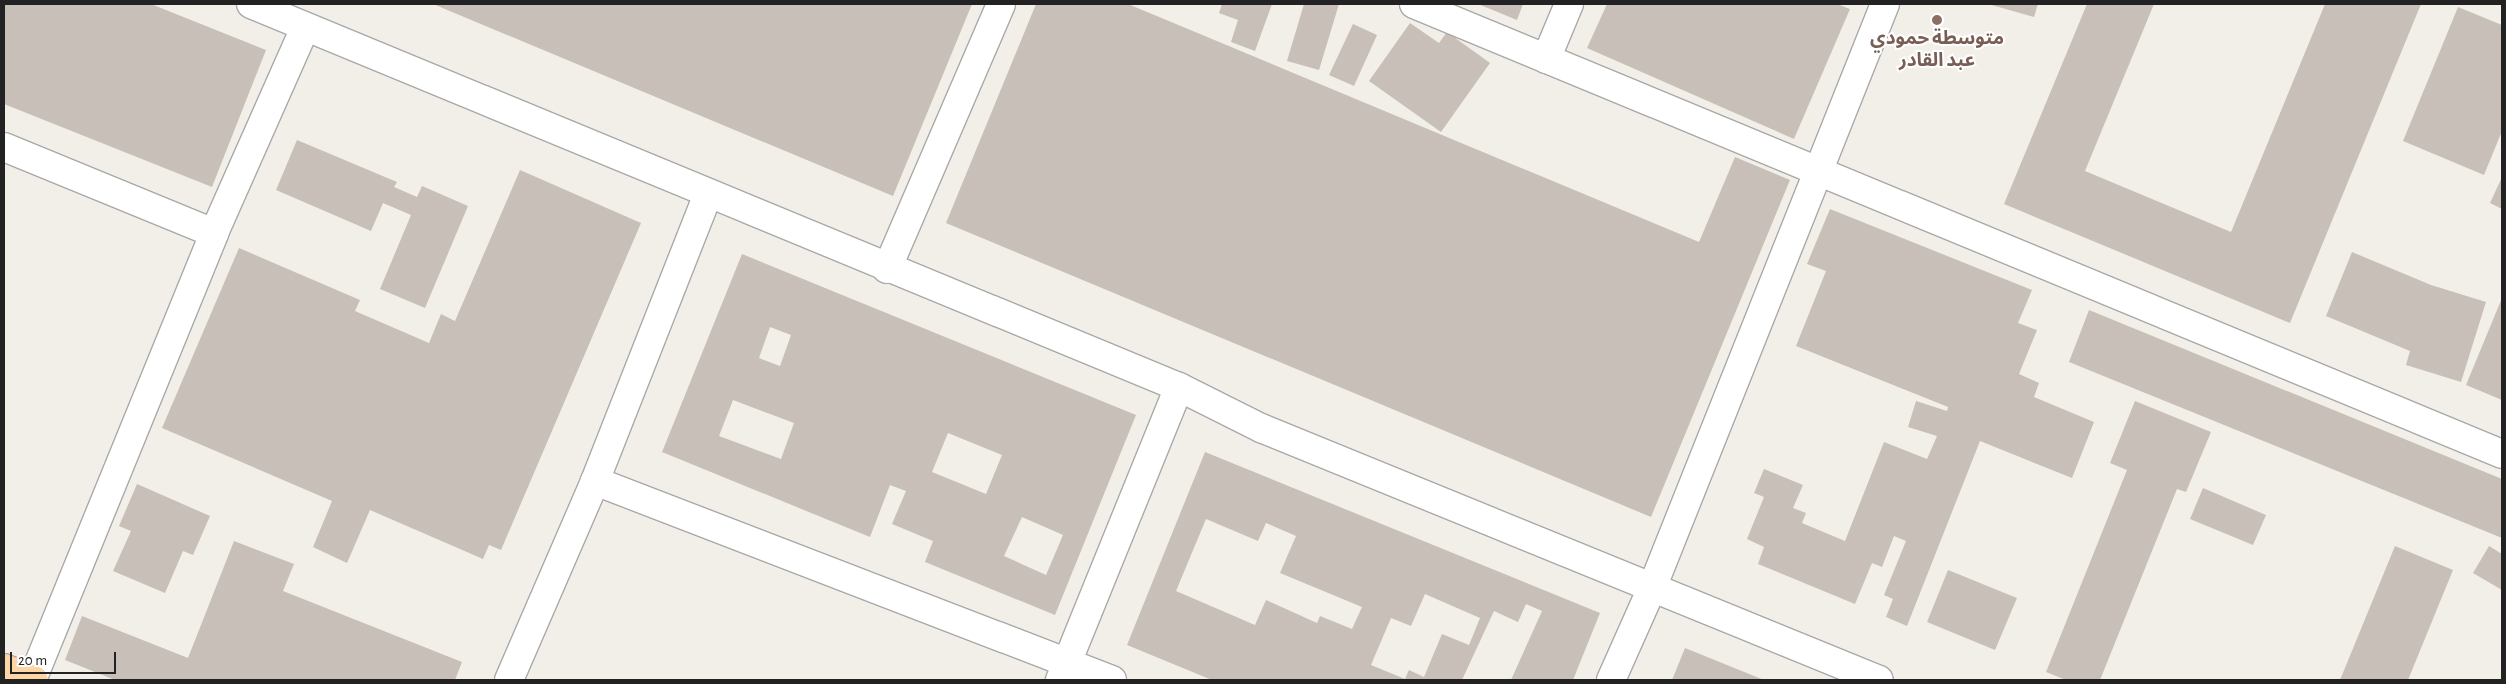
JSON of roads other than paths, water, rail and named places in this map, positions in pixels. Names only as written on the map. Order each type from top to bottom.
[{"type":"main road","points":[[4,668],[33,680]]},
{"type":"street","points":[[251,4],[1179,387],[1261,428],[1879,680]]},
{"type":"street","points":[[887,268],[1001,4]]},
{"type":"street","points":[[1414,4],[2502,454]]},
{"type":"street","points":[[1546,59],[1569,4]]},
{"type":"street","points":[[1611,680],[1652,588],[1885,4]]},
{"type":"street","points":[[33,680],[214,233],[306,28]]},
{"type":"street","points":[[4,147],[214,233]]},
{"type":"street","points":[[509,680],[595,481],[708,194]]},
{"type":"street","points":[[1064,671],[1179,387]]},
{"type":"street","points":[[595,481],[1064,671],[1112,680]]},
{"type":"place","name":"متوسطة حمودي عبد القادر","points":[[1937,20]]}]
